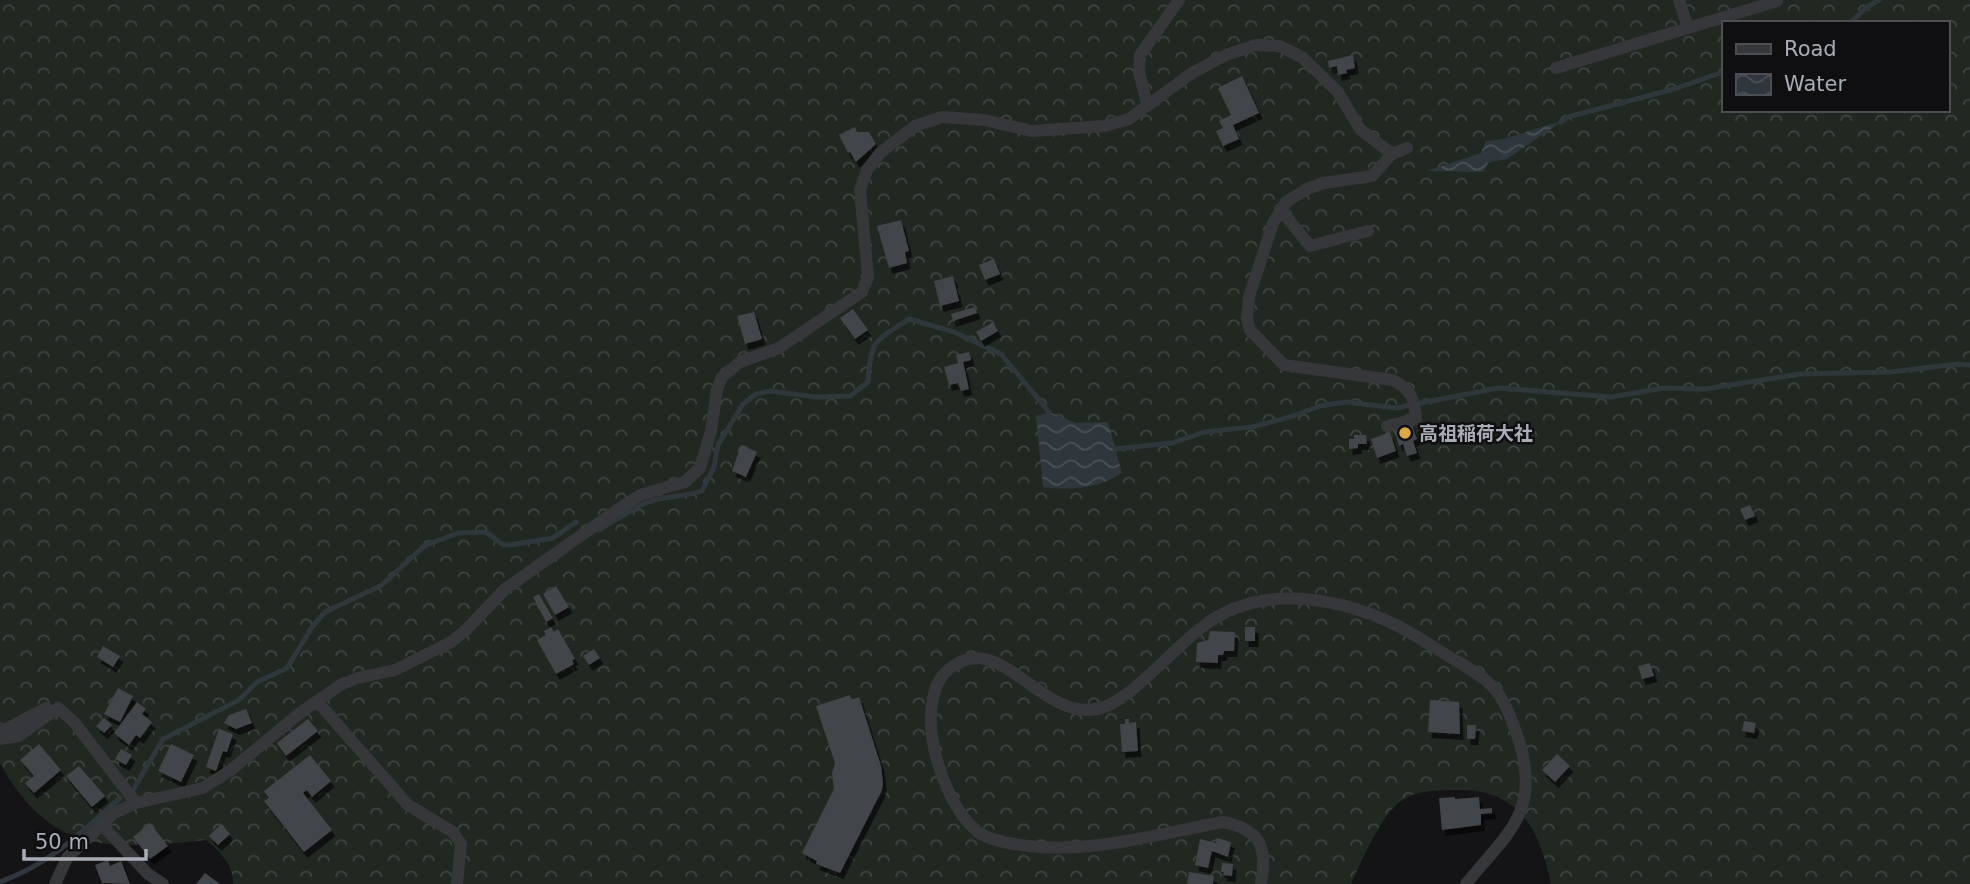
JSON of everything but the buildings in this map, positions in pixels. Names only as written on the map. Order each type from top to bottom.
[{"type":"street","points":[[1147,104],[1139,72],[1140,55],[1179,0]]},
{"type":"street","points":[[1679,0],[1688,28]]},
{"type":"street","points":[[1556,68],[1688,28],[1751,4],[1777,1]]},
{"type":"street","points":[[55,884],[66,858],[114,813],[136,803],[203,788],[342,684],[395,670],[452,642],[466,631],[505,589],[639,495],[685,482],[700,468],[722,377],[740,362],[779,348],[862,292],[868,277],[860,190],[867,170],[880,153],[915,127],[942,117],[984,120],[1031,131],[1104,126],[1129,119],[1192,73],[1226,55],[1256,45],[1279,46],[1302,57],[1338,92],[1360,129],[1392,154]]},
{"type":"street","points":[[1387,426],[1416,419],[1411,395],[1403,385],[1392,380],[1284,365],[1250,330],[1247,318],[1249,297],[1273,223],[1286,202],[1307,188],[1371,176],[1392,154],[1407,148]]},
{"type":"street","points":[[1280,209],[1310,246],[1368,231]]},
{"type":"street","points":[[1261,884],[1262,846],[1254,834],[1241,825],[1223,822],[1109,845],[1062,849],[997,841],[979,832],[960,812],[942,773],[934,747],[931,727],[933,704],[935,688],[941,676],[960,662],[983,657],[996,662],[1056,703],[1080,710],[1096,709],[1111,705],[1123,696],[1172,652],[1217,617],[1245,605],[1267,599],[1304,599],[1374,616],[1398,626],[1480,677],[1495,689],[1515,728],[1527,779],[1524,806],[1512,830],[1466,884]]},
{"type":"street","points":[[317,701],[408,805],[453,832],[461,844],[457,884]]},
{"type":"street","points":[[0,728],[4,730],[53,703],[74,722],[136,803]]},
{"type":"street","points":[[0,739],[19,736],[58,708]]},
{"type":"street","points":[[102,825],[148,874],[163,884]]},
{"type":"green space","points":[[0,0],[1970,0],[1970,884],[1551,884],[1540,844],[1521,814],[1493,795],[1451,790],[1416,794],[1396,805],[1377,831],[1351,884],[233,884],[228,864],[221,853],[206,840],[141,845],[87,840],[63,831],[41,816],[20,794],[0,763]]},
{"type":"water","points":[[1561,122],[1507,159],[1489,162],[1483,172],[1427,171],[1481,153],[1486,141]]},
{"type":"water","points":[[1049,412],[1076,423],[1108,422],[1122,473],[1104,482],[1084,487],[1043,487],[1036,416]]},
{"type":"waterway","points":[[1852,21],[1879,0]]},
{"type":"waterway","points":[[1561,122],[1568,117],[1674,89],[1722,72]]},
{"type":"waterway","points":[[599,530],[650,501],[702,491],[714,467],[718,445],[743,404],[756,394],[770,391],[816,397],[850,396],[868,382],[876,343],[909,319],[954,332],[1001,354],[1049,412]]},
{"type":"waterway","points":[[1416,404],[1498,388],[1611,397],[1664,388],[1705,389],[1800,374],[1890,372],[1970,365]]},
{"type":"waterway","points":[[1115,449],[1172,443],[1204,432],[1252,427],[1320,406],[1345,402],[1397,408],[1413,404]]},
{"type":"waterway","points":[[133,790],[163,739],[239,700],[257,682],[287,668],[312,627],[325,612],[382,585],[424,546],[458,533],[486,532],[502,544],[510,545],[553,538],[576,522]]},
{"type":"waterway","points":[[0,882],[50,856],[120,798]]},
{"type":"place","name":"高祖稲荷大社","points":[[1405,433]]}]
